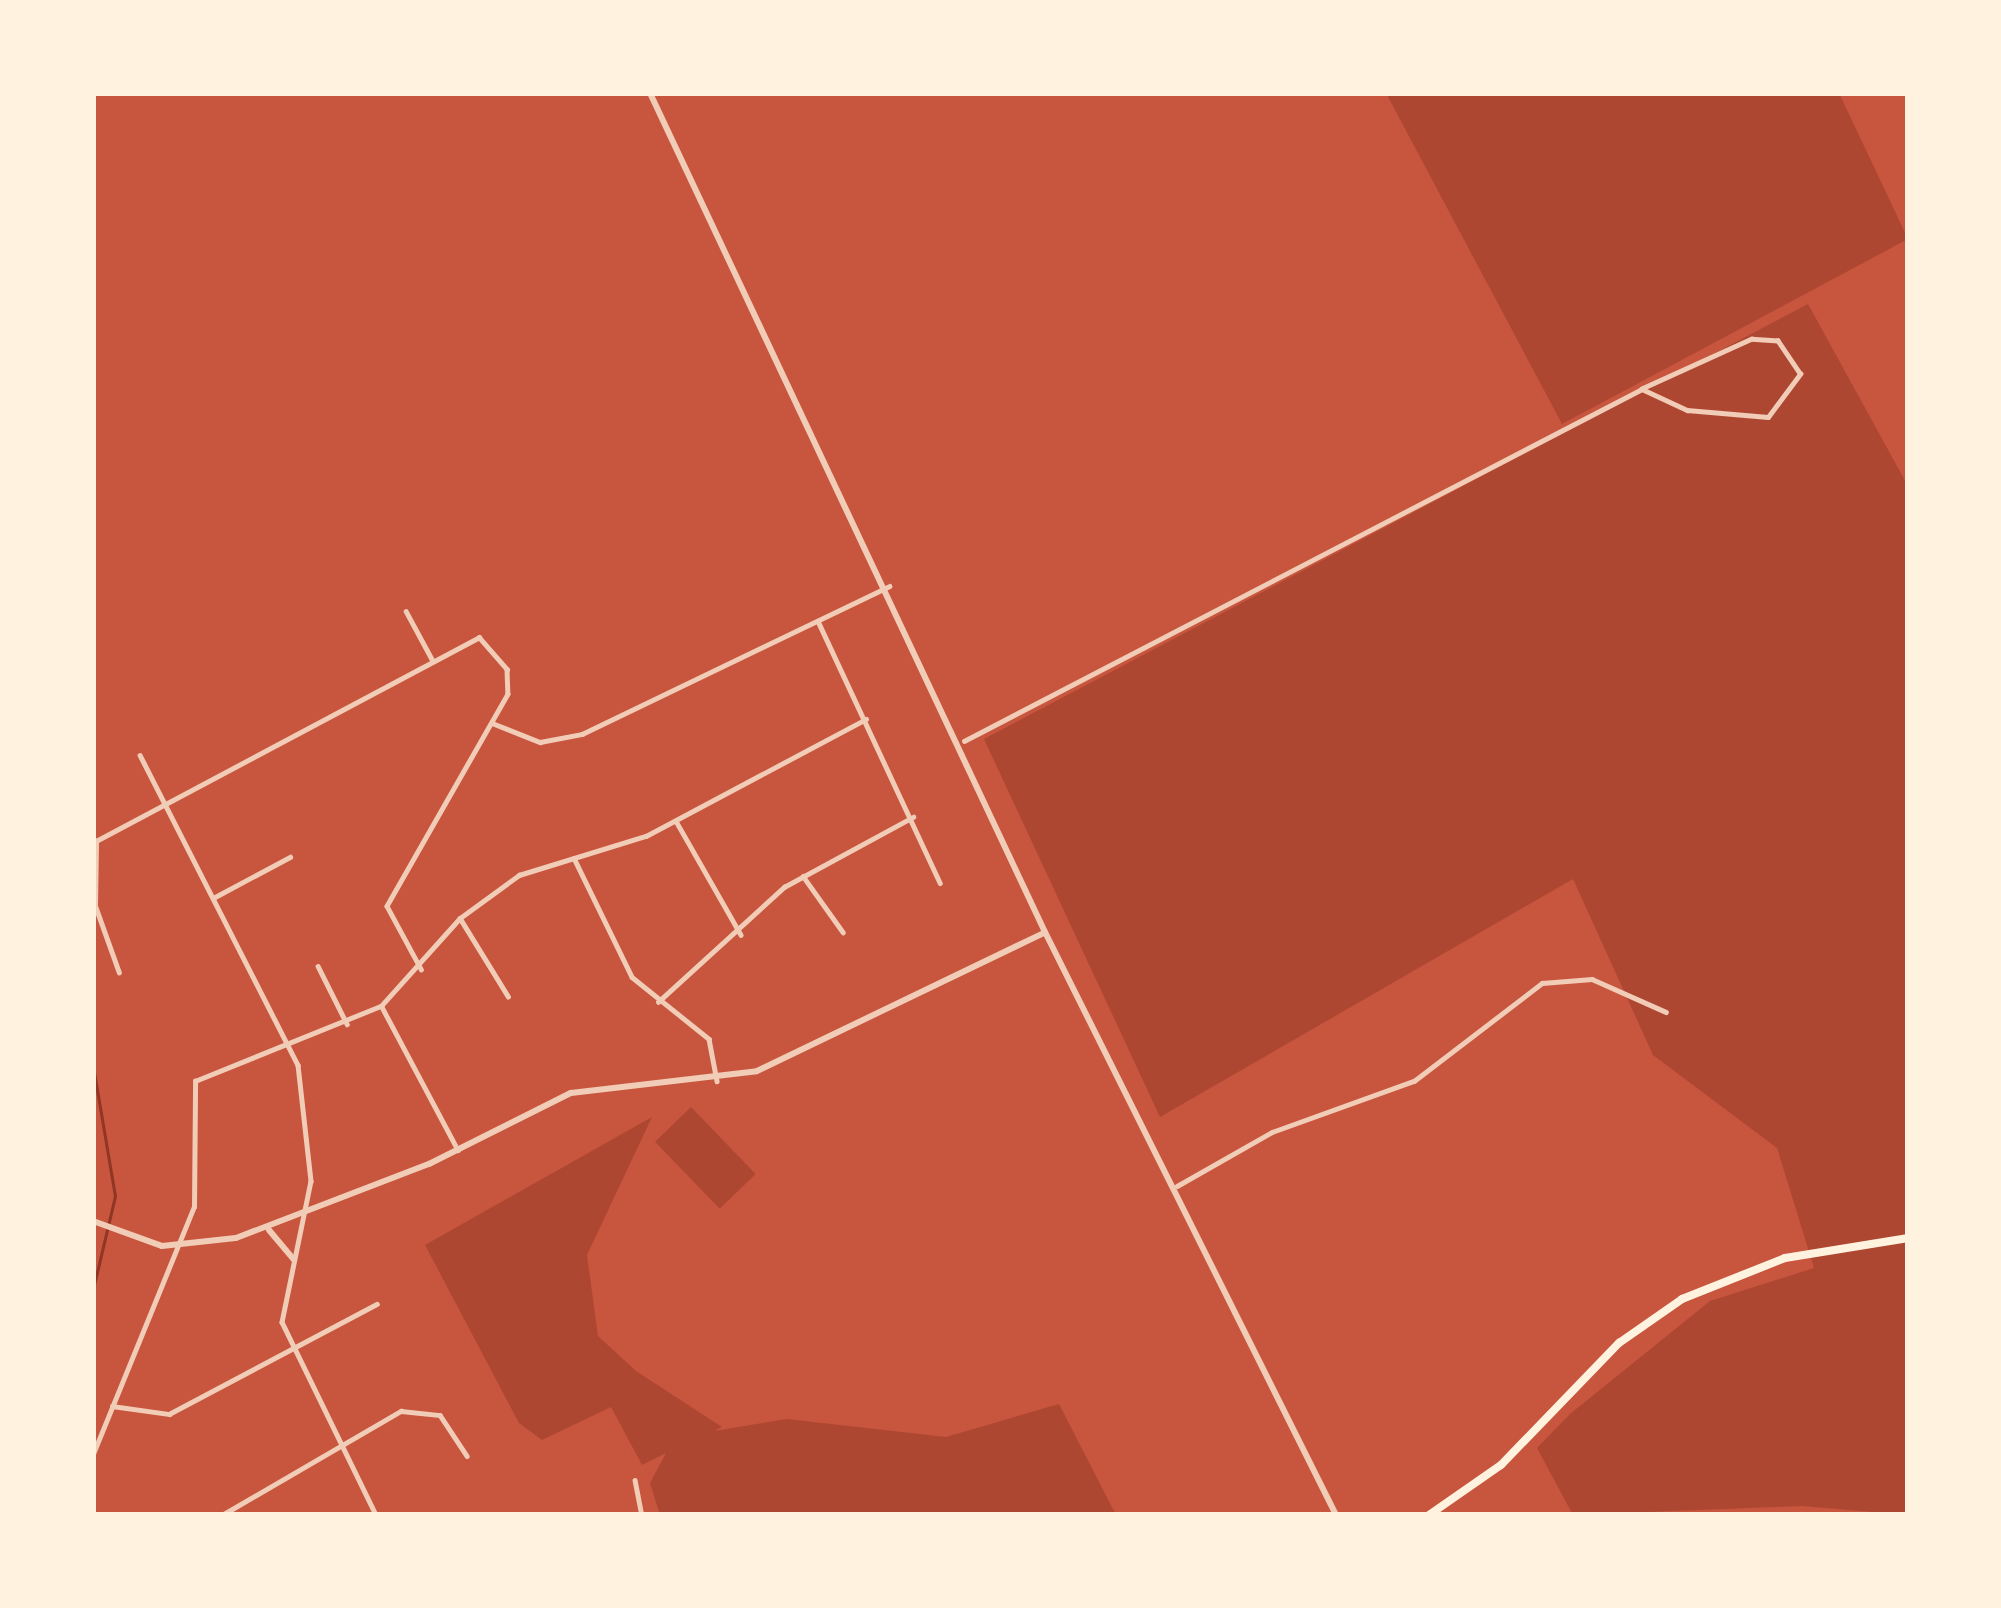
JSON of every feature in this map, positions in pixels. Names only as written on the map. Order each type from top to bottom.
[{"type":"main road","points":[[1429,1515],[1501,1465],[1619,1343],[1682,1299],[1785,1258],[1908,1238]]},
{"type":"street","points":[[650,93],[964,741],[1046,932],[1177,1186],[1336,1515]]},
{"type":"street","points":[[964,741],[1642,389],[1752,339],[1778,341],[1800,374],[1768,417],[1688,410],[1642,389]]},
{"type":"street","points":[[492,724],[540,742],[582,734],[889,586]]},
{"type":"street","points":[[406,611],[432,659]]},
{"type":"street","points":[[818,621],[914,817],[940,883]]},
{"type":"street","points":[[119,973],[95,906],[94,849],[165,802],[432,659],[489,640],[510,682],[492,724],[387,906],[421,970]]},
{"type":"street","points":[[93,1454],[181,1246],[198,1180],[191,1087],[381,1006],[421,970],[460,918],[519,875],[676,821],[866,718]]},
{"type":"street","points":[[140,755],[291,1045],[311,1135],[306,1213],[281,1307],[290,1350],[376,1515]]},
{"type":"street","points":[[658,1002],[742,936],[803,876],[914,817]]},
{"type":"street","points":[[676,821],[742,936]]},
{"type":"street","points":[[215,897],[290,857]]},
{"type":"street","points":[[574,858],[624,965],[658,1002],[709,1039],[717,1081]]},
{"type":"street","points":[[803,876],[843,932]]},
{"type":"street","points":[[460,918],[508,996]]},
{"type":"street","points":[[93,1221],[181,1246],[265,1228],[458,1150],[585,1089],[717,1081],[1046,932]]},
{"type":"street","points":[[317,966],[347,1024]]},
{"type":"street","points":[[1177,1186],[1271,1132],[1414,1081],[1542,983],[1592,979],[1666,1012]]},
{"type":"street","points":[[381,1006],[458,1150]]},
{"type":"street","points":[[265,1228],[285,1238],[294,1260]]},
{"type":"street","points":[[110,1405],[169,1414],[377,1304]]},
{"type":"street","points":[[222,1515],[339,1444],[417,1408],[447,1422],[467,1456]]},
{"type":"street","points":[[635,1480],[642,1515]]},
{"type":"shaded area","points":[[1386,93],[1839,93],[1908,239],[1562,424]]},
{"type":"shaded area","points":[[1808,304],[1908,486],[1908,1515],[1802,1506],[1573,1515],[1537,1448],[1570,1414],[1710,1301],[1814,1268],[1777,1148],[1653,1055],[1573,879],[1160,1117],[984,739]]},
{"type":"shaded area","points":[[691,1107],[756,1174],[720,1209],[655,1142]]},
{"type":"shaded area","points":[[652,1117],[587,1255],[598,1336],[636,1371],[722,1427],[714,1431],[787,1419],[946,1437],[1059,1404],[1116,1515],[660,1515],[650,1483],[666,1453],[642,1465],[611,1407],[542,1440],[519,1423],[425,1245]]},
{"type":"waterway","points":[[93,1066],[115,1196],[93,1289]]}]
